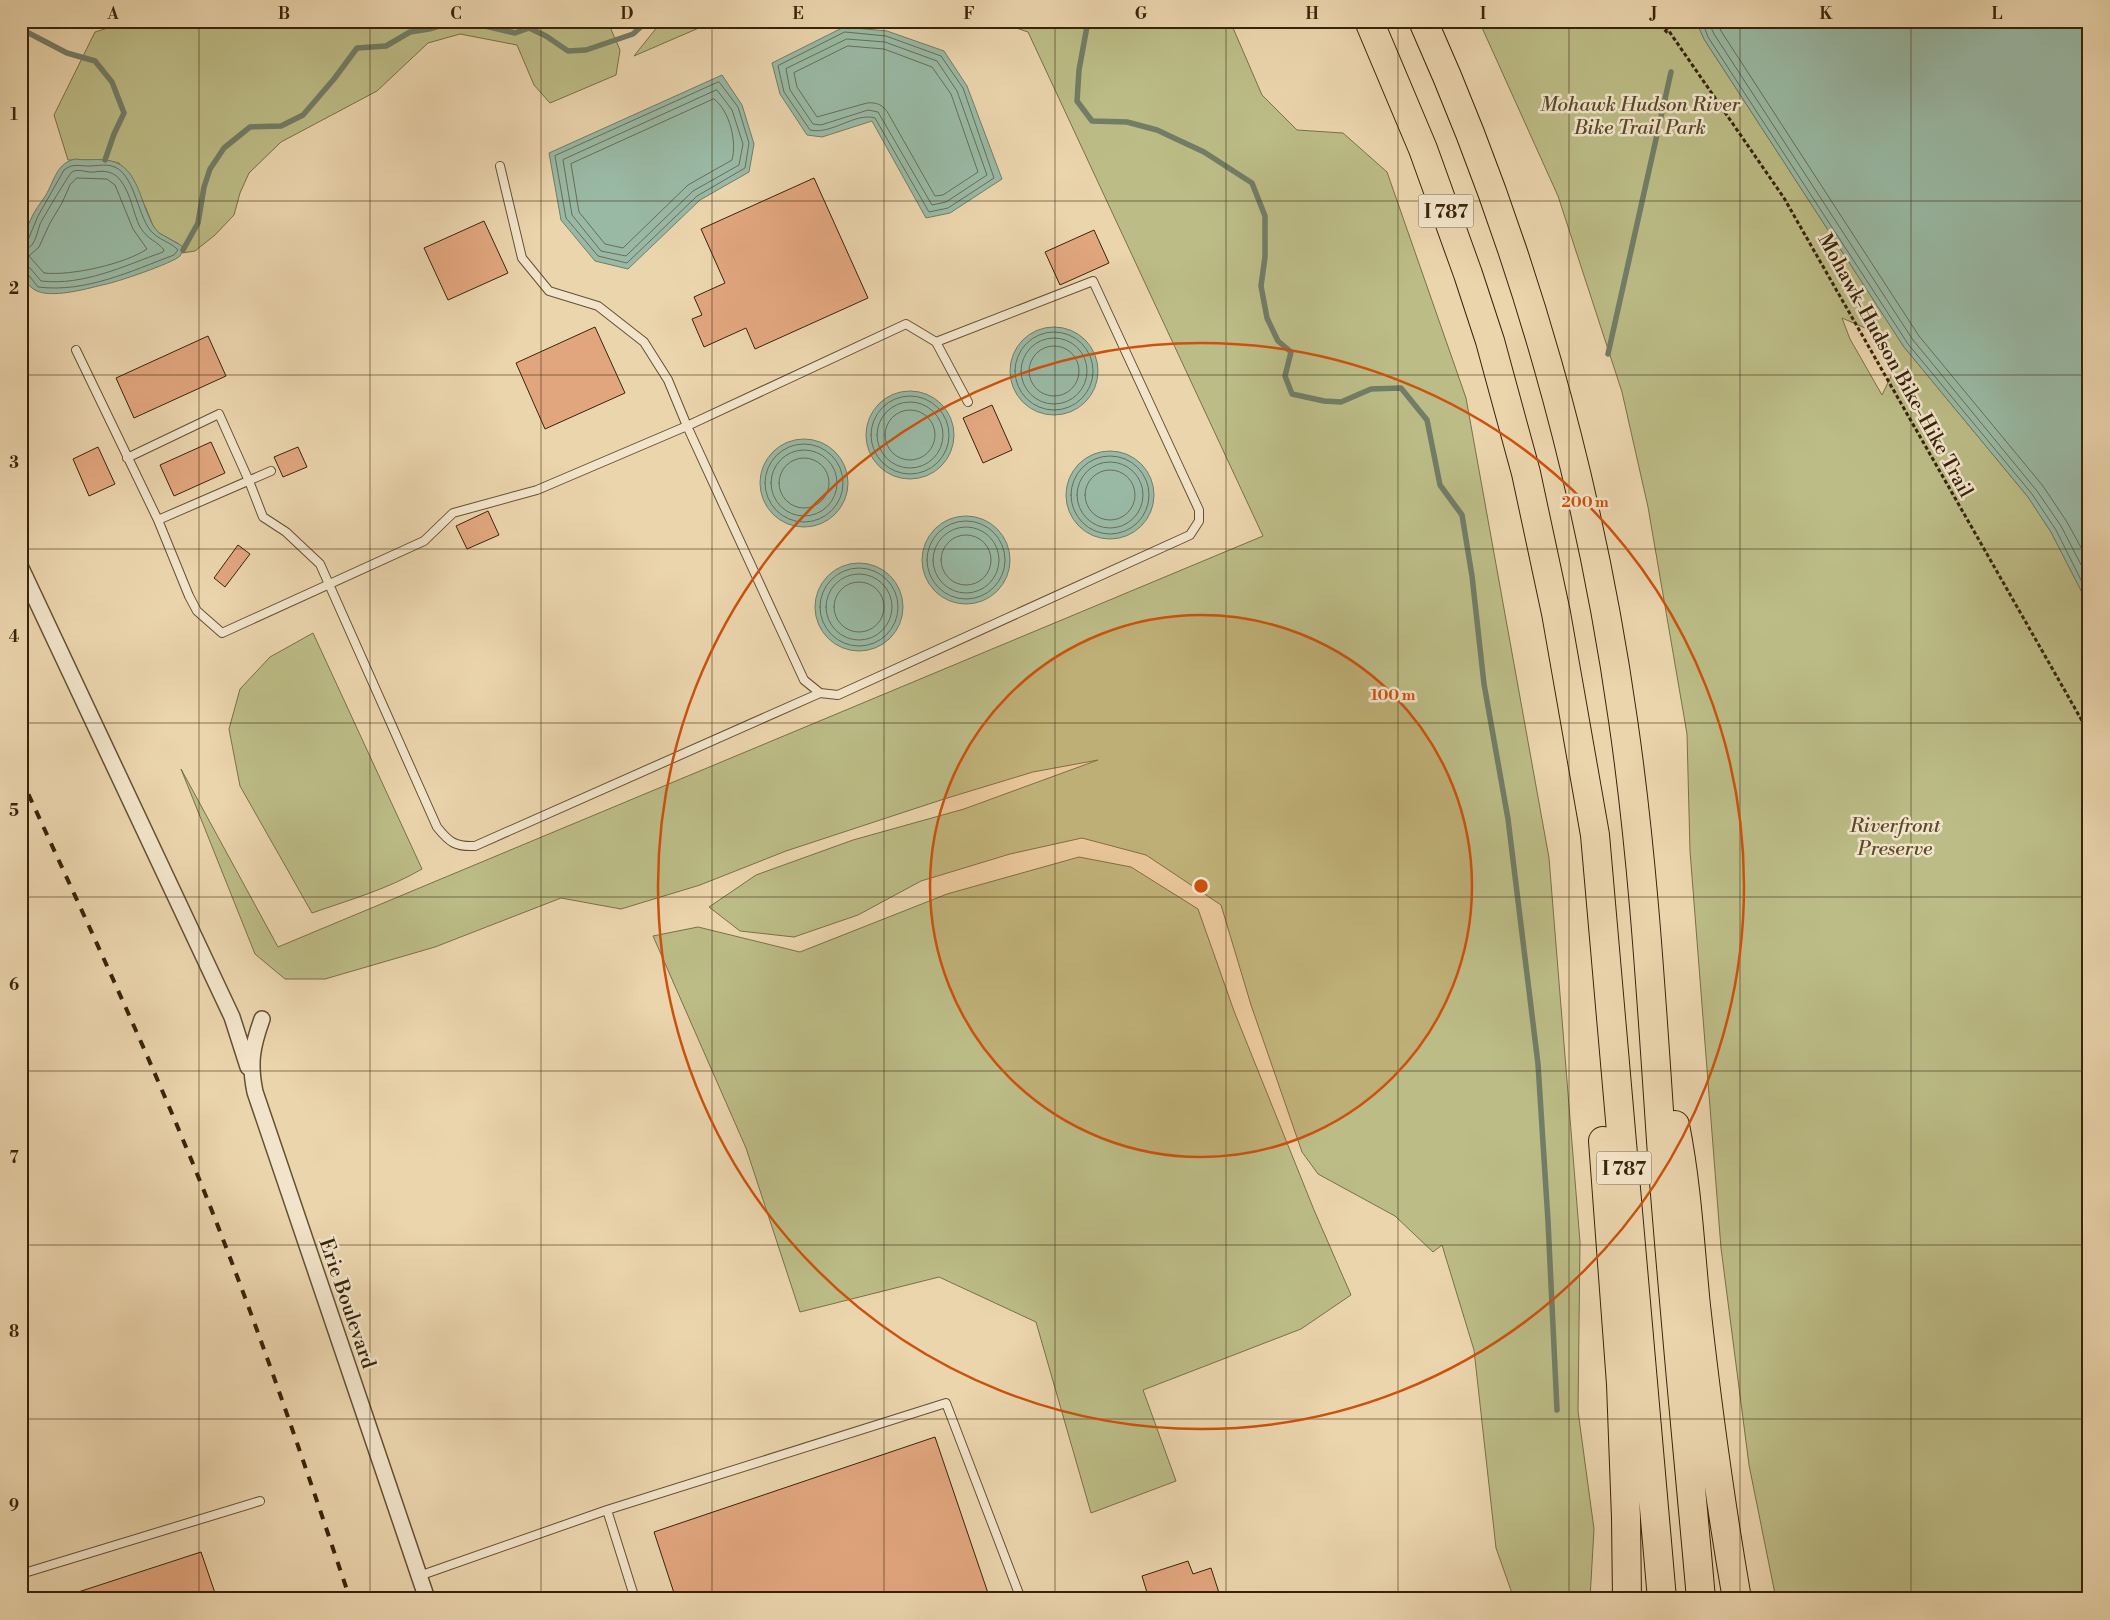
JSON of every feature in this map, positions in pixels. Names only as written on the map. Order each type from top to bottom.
[{"type":"highway","name":"I 787","points":[[1370,21],[1406,106],[1468,274],[1508,405],[1545,559],[1596,845],[1662,1599]]},
{"type":"highway","name":"I 787","points":[[1423,21],[1458,102],[1525,291],[1550,374],[1600,581],[1623,717],[1641,863],[1662,1157],[1701,1599]]},
{"type":"highway","points":[[1577,738],[1580,845],[1598,1056],[1621,1384],[1627,1599]]},
{"type":"highway","points":[[1652,1001],[1683,1166],[1696,1307],[1712,1438],[1737,1599]]},
{"type":"street","points":[[21,568],[232,1017],[255,1092]]},
{"type":"street","name":"Erie Boulevard","points":[[262,1019],[251,1057],[251,1073],[255,1092],[427,1599]]},
{"type":"lane","points":[[500,166],[522,258],[549,291],[598,306],[644,342],[668,380],[687,426],[804,680],[820,693]]},
{"type":"lane","points":[[127,458],[219,414],[263,517],[286,532],[320,564],[437,827],[447,839],[461,847],[475,846],[820,693],[838,695],[1190,535],[1199,521],[1198,510],[1093,281],[936,342]]},
{"type":"lane","points":[[76,350],[158,520],[197,611],[222,633],[328,583],[424,541],[453,513],[537,490],[687,426],[906,324],[936,342],[968,402]]},
{"type":"lane","points":[[158,520],[271,471]]},
{"type":"lane","points":[[419,1576],[606,1510],[946,1403],[1021,1599]]},
{"type":"lane","points":[[21,1574],[260,1501]]},
{"type":"lane","points":[[606,1510],[635,1599]]},
{"type":"path","points":[[1655,21],[1674,39]]},
{"type":"path","name":"Mohawk-Hudson Bike-Hike Trail","points":[[1662,21],[1784,198],[2089,733]]},
{"type":"green space","points":[[130,21],[612,21],[610,27],[620,50],[616,75],[550,103],[534,85],[517,45],[460,34],[428,43],[377,91],[281,142],[249,173],[240,193],[234,215],[215,235],[195,251],[182,253],[183,250],[179,244],[159,233],[154,228],[145,206],[119,163],[105,160],[68,160],[54,115],[95,32]]},
{"type":"green space","points":[[662,21],[715,21],[634,56]]},
{"type":"green space","points":[[996,21],[1230,21],[1262,95],[1297,130],[1343,133],[1387,172],[1466,398],[1549,858],[1580,1242],[1578,1411],[1594,1529],[1590,1599],[1514,1599],[1496,1548],[1474,1350],[1442,1245],[1433,1252],[1395,1216],[1318,1174],[1302,1152],[1251,1005],[1221,905],[1146,855],[1082,838],[1010,854],[921,881],[858,915],[794,937],[740,931],[709,907],[756,875],[853,840],[964,809],[1098,760],[1033,772],[944,799],[786,851],[700,885],[621,909],[561,898],[435,947],[325,979],[285,979],[255,954],[181,769],[278,947],[1263,536],[1028,32]]},
{"type":"green space","name":"Riverfront Preserve","points":[[1479,21],[1696,21],[1704,39],[1904,347],[2028,497],[2051,532],[2089,606],[2089,1599],[1776,1599],[1749,1465],[1721,1248],[1690,851],[1687,734],[1648,507],[1622,392],[1558,196]],"holes":[[[1842,318],[1872,331],[1894,370],[1882,395],[1850,339]]]},
{"type":"green space","points":[[313,633],[422,869],[382,888],[312,913],[240,786],[229,729],[240,689],[270,657]]},
{"type":"green space","points":[[1079,857],[1131,867],[1198,909],[1234,1011],[1314,1210],[1351,1295],[1301,1329],[1143,1390],[1176,1481],[1091,1513],[1036,1322],[939,1277],[800,1312],[746,1148],[653,936],[698,927],[800,952],[947,894]]},
{"type":"water","points":[[1696,21],[2089,21],[2089,606],[2051,532],[2028,497],[1904,347],[1704,39]]},
{"type":"water","points":[[844,27],[887,31],[944,51],[967,86],[1002,179],[950,213],[926,218],[872,121],[822,137],[807,135],[780,94],[772,63]]},
{"type":"water","points":[[722,75],[742,105],[754,144],[749,172],[700,200],[628,269],[595,261],[561,220],[549,153]]},
{"type":"water","points":[[76,159],[111,161],[128,171],[154,227],[159,233],[182,246],[183,250],[180,256],[131,277],[78,291],[42,293],[28,284],[23,276],[20,258],[27,229],[33,214],[46,195],[60,168],[64,164]]},
{"type":"water","points":[[1054,327],[1071,330],[1079,334],[1091,346],[1095,354],[1098,371],[1095,388],[1091,396],[1079,408],[1071,412],[1054,415],[1037,412],[1029,408],[1017,396],[1013,388],[1010,371],[1013,354],[1017,346],[1029,334],[1037,330]]},
{"type":"water","points":[[910,391],[927,394],[935,398],[947,410],[951,418],[954,435],[951,452],[947,460],[935,472],[927,476],[910,479],[893,476],[885,472],[873,460],[869,452],[866,435],[869,418],[873,410],[885,398],[893,394]]},
{"type":"water","points":[[804,439],[821,442],[829,446],[841,458],[845,466],[848,483],[845,500],[841,508],[829,520],[821,524],[804,527],[787,524],[779,520],[767,508],[763,500],[760,483],[763,466],[767,458],[779,446],[787,442]]},
{"type":"water","points":[[1110,451],[1127,454],[1135,458],[1147,470],[1151,478],[1154,495],[1151,512],[1147,520],[1135,532],[1127,536],[1110,539],[1093,536],[1085,532],[1073,520],[1069,512],[1066,495],[1069,478],[1073,470],[1085,458],[1093,454]]},
{"type":"water","points":[[966,516],[983,519],[991,523],[1003,535],[1007,543],[1010,560],[1007,577],[1003,585],[991,597],[983,601],[966,604],[949,601],[941,597],[929,585],[925,577],[922,560],[925,543],[929,535],[941,523],[949,519]]},
{"type":"water","points":[[859,563],[876,566],[884,570],[896,582],[900,590],[903,607],[900,624],[896,632],[884,644],[876,648],[859,651],[842,648],[834,644],[822,632],[818,624],[815,607],[818,590],[822,582],[834,570],[842,566]]},
{"type":"building","points":[[814,178],[868,298],[755,349],[746,328],[704,347],[692,319],[702,315],[694,297],[725,283],[701,229]]},
{"type":"building","points":[[484,221],[508,273],[448,300],[424,248]]},
{"type":"building","points":[[1094,230],[1109,263],[1060,285],[1045,252]]},
{"type":"building","points":[[595,327],[625,393],[545,429],[516,363]]},
{"type":"building","points":[[208,336],[226,376],[134,418],[116,378]]},
{"type":"building","points":[[992,405],[1012,450],[983,463],[963,418]]},
{"type":"building","points":[[211,442],[225,473],[174,496],[160,465]]},
{"type":"building","points":[[98,447],[115,484],[89,496],[73,459]]},
{"type":"building","points":[[298,447],[307,467],[283,477],[274,457]]},
{"type":"building","points":[[488,511],[499,535],[467,549],[456,526]]},
{"type":"building","points":[[238,545],[250,554],[225,587],[214,578]]},
{"type":"building","points":[[935,1437],[990,1599],[676,1599],[654,1532]]},
{"type":"building","points":[[201,1552],[215,1593],[197,1599],[67,1599],[66,1596]]},
{"type":"building","points":[[1188,1561],[1193,1574],[1211,1568],[1221,1599],[1149,1599],[1142,1576]]},
{"type":"waterway","points":[[183,250],[198,223],[204,187],[210,169],[224,148],[250,127],[281,126],[303,115],[334,79],[357,48],[386,46],[410,32],[429,29],[456,21]]},
{"type":"waterway","points":[[464,21],[515,33],[529,28],[546,36],[568,51],[586,50],[633,34],[647,21]]},
{"type":"waterway","points":[[1088,21],[1079,70],[1077,101],[1092,121],[1127,122],[1157,130],[1204,152],[1252,183],[1265,216],[1265,257],[1261,286],[1267,318],[1278,341],[1291,352],[1285,376],[1292,394],[1324,401],[1341,402],[1371,389],[1401,388],[1427,420],[1440,485],[1462,515],[1472,576],[1484,684],[1508,819],[1538,1064],[1557,1410]]},
{"type":"waterway","points":[[21,29],[67,53],[95,61],[112,82],[124,113],[105,160]]},
{"type":"waterway","points":[[1608,354],[1671,72]]},
{"type":"railway","points":[[21,778],[141,1041],[208,1201],[264,1349],[350,1599]]},
{"type":"park label","name":"Mohawk Hudson River Bike Trail Park","points":[[1640,116]]}]
